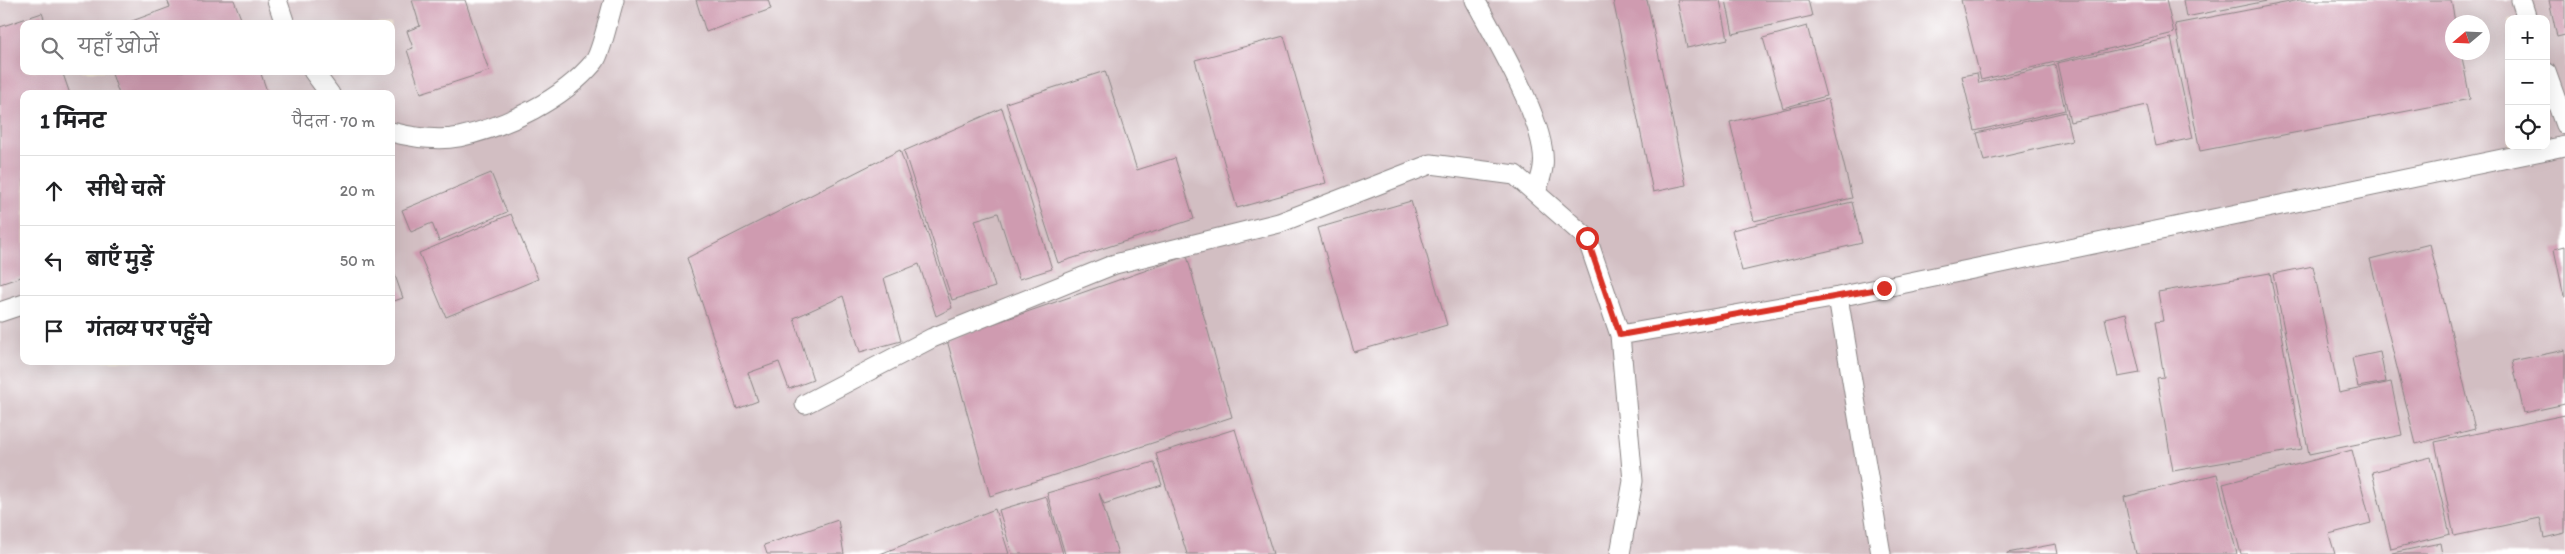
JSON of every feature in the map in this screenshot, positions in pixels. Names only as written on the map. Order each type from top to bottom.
[{"type":"lane","points":[[277,0],[284,20]]},
{"type":"lane","points":[[395,133],[410,137],[458,137],[506,122],[556,96],[596,60],[614,0]]},
{"type":"lane","points":[[1475,0],[1533,114],[1542,142],[1544,166],[1536,193]]},
{"type":"lane","points":[[2521,0],[2526,15]]},
{"type":"lane","points":[[316,75],[327,90]]},
{"type":"lane","points":[[2550,83],[2565,125]]},
{"type":"lane","points":[[1620,335],[1838,297],[2565,146]]},
{"type":"lane","points":[[805,404],[932,338],[1115,264],[1279,223],[1431,164],[1516,175],[1587,238],[1620,335],[1633,481],[1620,554]]},
{"type":"lane","points":[[1838,297],[1881,554]]},
{"type":"lane","points":[[0,312],[20,305]]},
{"type":"shaded area","points":[[0,0],[2565,0],[2565,554],[0,554]]},
{"type":"building","points":[[167,0],[234,0],[242,20],[135,20],[170,7]]},
{"type":"building","points":[[412,0],[465,0],[489,71],[421,93],[407,50],[413,48],[407,31],[420,26]]},
{"type":"building","points":[[696,0],[768,0],[771,9],[706,32]]},
{"type":"building","points":[[1613,0],[1647,0],[1686,185],[1653,192]]},
{"type":"building","points":[[1677,0],[1720,0],[1728,39],[1687,48]]},
{"type":"building","points":[[1726,0],[1808,0],[1812,16],[1733,34]]},
{"type":"building","points":[[1961,0],[2166,0],[2174,33],[1981,80]]},
{"type":"building","points":[[2183,0],[2267,0],[2267,1],[2186,17]]},
{"type":"building","points":[[2300,0],[2451,0],[2454,15],[2445,15],[2445,60],[2463,60],[2470,99],[2200,151],[2175,24]]},
{"type":"building","points":[[2549,0],[2565,0],[2565,35],[2557,37]]},
{"type":"building","points":[[42,13],[45,20],[21,20]]},
{"type":"building","points":[[20,20],[20,75],[63,75],[69,90],[20,90],[20,277],[0,284],[0,27]]},
{"type":"building","points":[[1807,26],[1826,96],[1783,108],[1763,38]]},
{"type":"building","points":[[1284,36],[1326,183],[1237,208],[1195,60]]},
{"type":"building","points":[[2171,38],[2193,138],[2156,146],[2147,105],[2070,122],[2057,63]]},
{"type":"building","points":[[2055,65],[2065,110],[1975,131],[1962,76],[1977,73],[1979,83]]},
{"type":"building","points":[[1105,71],[1137,170],[1175,158],[1194,219],[1058,263],[1006,103]]},
{"type":"building","points":[[112,75],[261,75],[267,90],[118,90]]},
{"type":"building","points":[[1828,99],[1852,198],[1754,221],[1730,122]]},
{"type":"building","points":[[1002,108],[1052,269],[1019,279],[998,213],[975,220],[995,287],[952,300],[904,151]]},
{"type":"building","points":[[2065,112],[2072,141],[1984,161],[1977,133]]},
{"type":"building","points":[[900,150],[952,308],[936,316],[919,264],[884,278],[901,341],[860,352],[843,296],[794,318],[813,380],[789,389],[779,362],[748,373],[758,401],[737,409],[687,258]]},
{"type":"building","points":[[491,173],[507,212],[439,241],[432,223],[411,232],[402,210]]},
{"type":"building","points":[[1411,201],[1447,325],[1354,352],[1318,228]]},
{"type":"building","points":[[1852,202],[1862,243],[1742,271],[1732,230]]},
{"type":"building","points":[[511,214],[538,279],[446,317],[419,253]]},
{"type":"building","points":[[2430,244],[2475,429],[2416,444],[2370,259]]},
{"type":"building","points":[[2565,246],[2565,297],[2564,297],[2554,249]]},
{"type":"building","points":[[1187,256],[1232,417],[990,496],[947,340]]},
{"type":"building","points":[[2313,266],[2339,393],[2391,382],[2402,435],[2309,454],[2273,274]]},
{"type":"building","points":[[2270,273],[2302,449],[2173,471],[2157,378],[2164,377],[2155,322],[2163,321],[2158,292]]},
{"type":"building","points":[[395,275],[403,298],[395,301]]},
{"type":"building","points":[[2126,313],[2140,373],[2118,377],[2105,318]]},
{"type":"building","points":[[2565,350],[2565,404],[2524,413],[2512,361]]},
{"type":"building","points":[[2380,352],[2386,382],[2358,387],[2352,358]]},
{"type":"building","points":[[2565,415],[2565,533],[2544,538],[2540,518],[2454,536],[2435,442]]},
{"type":"building","points":[[1235,429],[1273,554],[1187,554],[1156,454]]},
{"type":"building","points":[[2352,450],[2371,523],[2329,534],[2335,554],[2241,554],[2223,484]]},
{"type":"building","points":[[2431,457],[2450,534],[2391,549],[2372,472]]},
{"type":"building","points":[[1154,462],[1162,485],[1104,504],[1099,493],[1118,554],[1065,554],[1047,493]]},
{"type":"building","points":[[2217,474],[2237,554],[2136,554],[2124,497]]},
{"type":"building","points":[[1046,496],[1063,554],[1012,554],[999,510]]},
{"type":"building","points":[[995,509],[1009,554],[880,554]]},
{"type":"building","points":[[838,520],[844,554],[767,554],[764,545]]},
{"type":"building","points":[[2440,543],[2442,554],[2392,554],[2392,553]]},
{"type":"building","points":[[2056,544],[2058,554],[2007,554],[2007,553]]},
{"type":"route","points":[[1587,238],[1620,335],[1884,288]]}]
